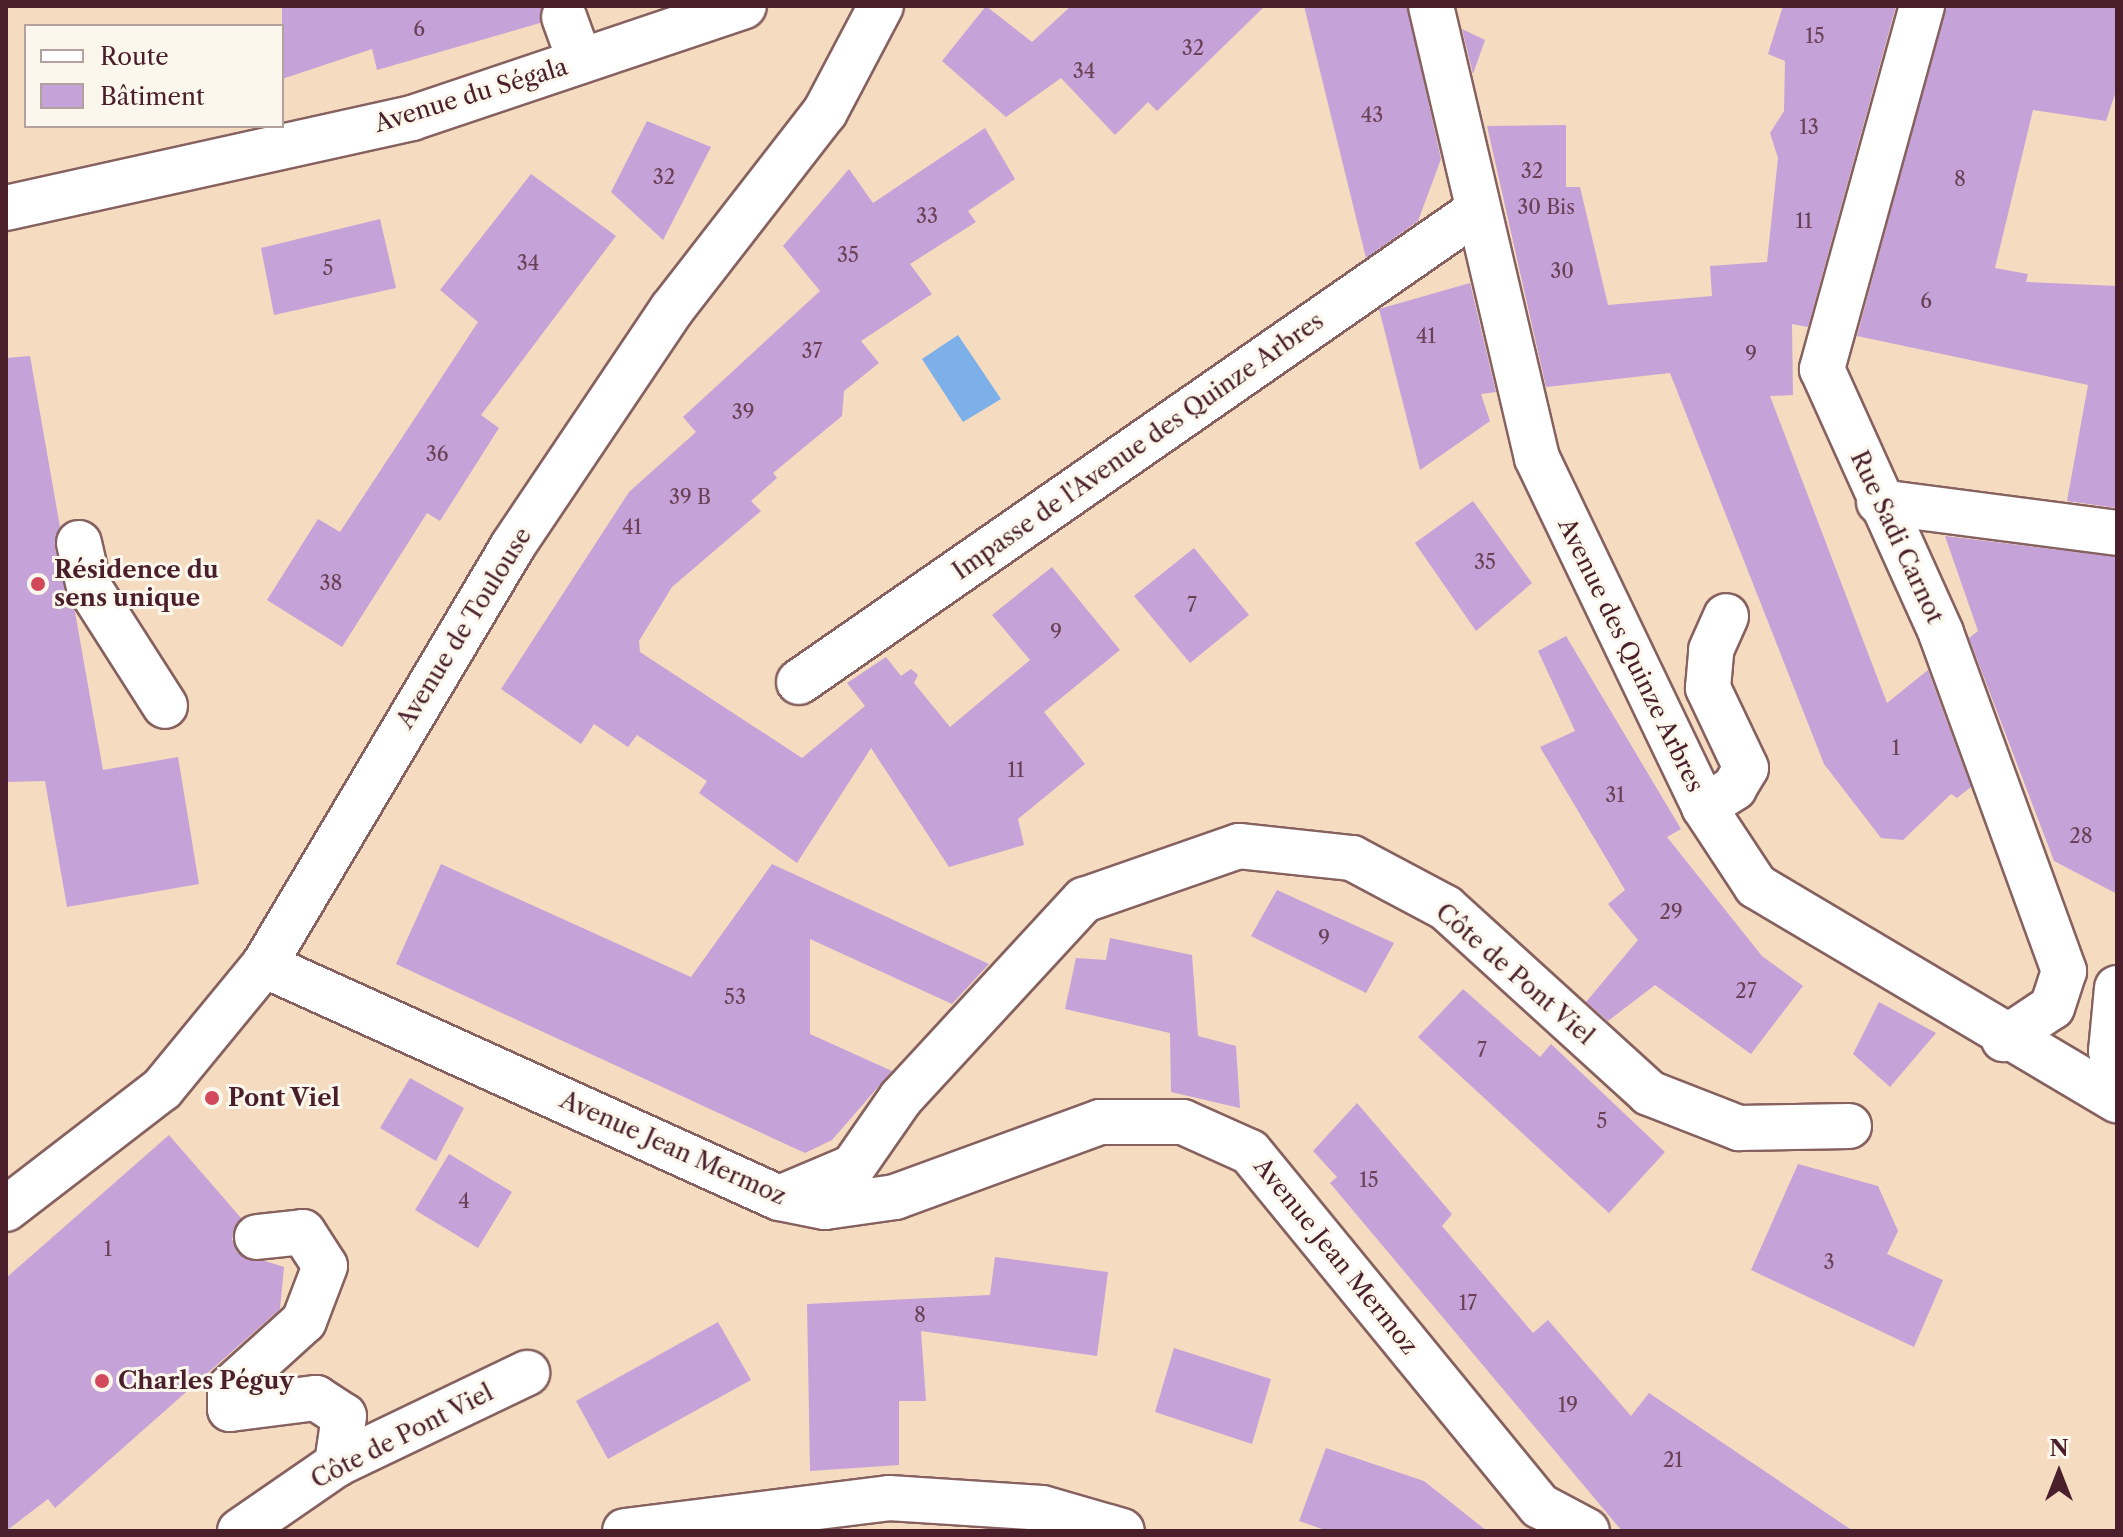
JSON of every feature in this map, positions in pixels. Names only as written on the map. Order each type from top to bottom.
[{"type":"street","name":"Avenue du Ségala","points":[[6,208],[412,118],[744,6]]},
{"type":"street","name":"Avenue de Toulouse","points":[[6,1209],[162,1089],[264,965],[512,547],[672,309],[825,112],[881,6]]},
{"type":"street","name":"Avenue des Quinze Arbres","points":[[1431,6],[1537,458],[1704,807],[1756,886],[2004,1039],[2117,1100]]},
{"type":"street","name":"Rue Sadi Carnot","points":[[1922,6],[1822,369],[1879,502],[1941,633],[2064,971]]},
{"type":"street","points":[[564,17],[580,61]]},
{"type":"street","name":"Impasse de l'Avenue des Quinze Arbres","points":[[799,682],[1477,211]]},
{"type":"street","points":[[1879,502],[2117,533]]},
{"type":"street","points":[[79,543],[89,587],[165,706]]},
{"type":"street","points":[[1704,807],[1734,788],[1746,768],[1708,688],[1711,650],[1726,616]]},
{"type":"street","name":"Côte de Pont Viel","points":[[779,1198],[853,1167],[901,1098],[1084,900],[1239,846],[1352,858],[1446,908],[1649,1093],[1739,1128],[1849,1126]]},
{"type":"street","name":"Avenue Jean Mermoz","points":[[264,965],[779,1198],[825,1207],[895,1197],[1100,1122],[1183,1122],[1250,1152],[1540,1506],[1587,1531]]},
{"type":"street","points":[[2004,1039],[2052,1007],[2064,971],[2076,981],[2106,982],[2117,969]]},
{"type":"street","points":[[2117,988],[2111,1051],[2117,1067]]},
{"type":"street","points":[[257,1237],[303,1232],[325,1266],[304,1321],[230,1388],[230,1409],[316,1398],[344,1416],[337,1464]]},
{"type":"street","name":"Côte de Pont Viel","points":[[240,1531],[337,1464],[527,1373]]},
{"type":"street","points":[[625,1531],[889,1498],[1042,1508],[1122,1531]]},
{"type":"water","points":[[958,335],[1001,399],[963,422],[922,359]]},
{"type":"building","points":[[282,6],[542,6],[540,23],[377,70],[372,49],[284,78]]},
{"type":"building","points":[[986,6],[1032,42],[1071,6],[1265,6],[1157,111],[1148,102],[1115,135],[1061,78],[1006,117],[942,61]]},
{"type":"building","points":[[1304,6],[1407,6],[1441,159],[1418,221],[1366,258]]},
{"type":"building","points":[[1783,6],[1896,6],[1808,327],[1792,324],[1793,395],[1770,396],[1887,703],[1928,670],[1971,787],[1957,798],[1951,794],[1903,840],[1881,838],[1824,764],[1670,373],[1546,387],[1487,126],[1566,125],[1566,187],[1580,187],[1608,305],[1712,296],[1710,266],[1767,262],[1778,158],[1770,133],[1784,111],[1785,61],[1768,54]]},
{"type":"building","points":[[1946,6],[2117,6],[2117,88],[2106,121],[2033,110],[1995,268],[2028,274],[2026,282],[2117,286],[2117,508],[2067,501],[2088,385],[1857,336]]},
{"type":"building","points":[[1462,29],[1485,40],[1473,74]]},
{"type":"building","points":[[647,121],[711,147],[663,240],[611,192]]},
{"type":"building","points":[[985,128],[1015,179],[968,211],[976,222],[910,264],[932,294],[861,341],[879,363],[844,391],[842,416],[773,473],[777,478],[751,501],[761,511],[672,587],[639,641],[640,652],[802,758],[865,706],[847,683],[886,657],[901,676],[911,669],[918,675],[914,683],[950,727],[1030,660],[992,615],[1052,567],[1120,650],[1044,712],[1085,764],[1018,819],[1024,845],[949,867],[871,748],[797,863],[699,793],[707,781],[637,735],[628,747],[594,724],[581,744],[501,689],[629,492],[696,432],[683,417],[820,291],[783,246],[849,169],[873,203]]},
{"type":"building","points":[[531,174],[616,236],[481,415],[499,428],[440,521],[427,513],[342,647],[267,600],[318,519],[340,532],[478,322],[440,290]]},
{"type":"building","points":[[380,219],[396,288],[274,315],[261,248]]},
{"type":"building","points":[[1470,283],[1496,392],[1481,394],[1490,421],[1420,470],[1379,309]]},
{"type":"building","name":"Résidence du sens unique","points":[[30,356],[60,527],[55,549],[75,612],[103,770],[178,757],[199,884],[67,907],[45,781],[6,782],[6,358]]},
{"type":"building","points":[[1473,501],[1532,583],[1476,631],[1415,543]]},
{"type":"building","points":[[1945,536],[2117,557],[2117,894],[2054,861],[1969,638],[1978,631]]},
{"type":"building","points":[[1194,548],[1249,615],[1190,663],[1134,596]]},
{"type":"building","points":[[1566,636],[1681,829],[1667,837],[1762,956],[1803,986],[1751,1054],[1655,985],[1608,1021],[1586,1002],[1638,940],[1608,904],[1625,890],[1540,747],[1575,731],[1538,651]]},
{"type":"building","points":[[441,864],[691,977],[772,864],[989,964],[952,1004],[810,939],[810,1034],[892,1071],[832,1140],[805,1153],[396,964]]},
{"type":"building","points":[[1277,890],[1394,943],[1366,993],[1251,936]]},
{"type":"building","points":[[1110,938],[1192,955],[1198,1036],[1236,1046],[1240,1108],[1171,1092],[1170,1033],[1065,1009],[1076,958],[1106,960]]},
{"type":"building","points":[[1463,989],[1540,1057],[1551,1044],[1665,1152],[1609,1213],[1418,1037]]},
{"type":"building","points":[[1879,1002],[1936,1033],[1890,1087],[1853,1054]]},
{"type":"building","points":[[410,1078],[464,1108],[436,1161],[380,1128]]},
{"type":"building","points":[[1357,1103],[1452,1214],[1442,1226],[1533,1333],[1548,1320],[1631,1416],[1649,1393],[1853,1531],[1622,1531],[1330,1183],[1337,1177],[1313,1151]]},
{"type":"building","name":"Charles Péguy","points":[[169,1135],[241,1218],[232,1239],[237,1252],[284,1267],[280,1309],[55,1508],[48,1499],[6,1531],[6,1278]]},
{"type":"building","points":[[449,1154],[512,1192],[478,1248],[415,1210]]},
{"type":"building","points":[[1798,1164],[1878,1186],[1898,1231],[1887,1254],[1943,1280],[1914,1347],[1751,1270]]},
{"type":"building","points":[[995,1257],[1108,1272],[1097,1356],[921,1331],[926,1401],[899,1401],[899,1465],[810,1471],[807,1304],[990,1295]]},
{"type":"building","points":[[718,1322],[751,1380],[608,1459],[576,1401]]},
{"type":"building","points":[[1174,1348],[1271,1379],[1252,1444],[1155,1412]]},
{"type":"building","points":[[1326,1448],[1424,1481],[1487,1531],[1328,1531],[1299,1521]]},
{"type":"place","name":"Résidence du sens unique","points":[[38,584]]},
{"type":"place","name":"Pont Viel","points":[[212,1098]]},
{"type":"place","name":"Charles Péguy","points":[[102,1381]]}]
